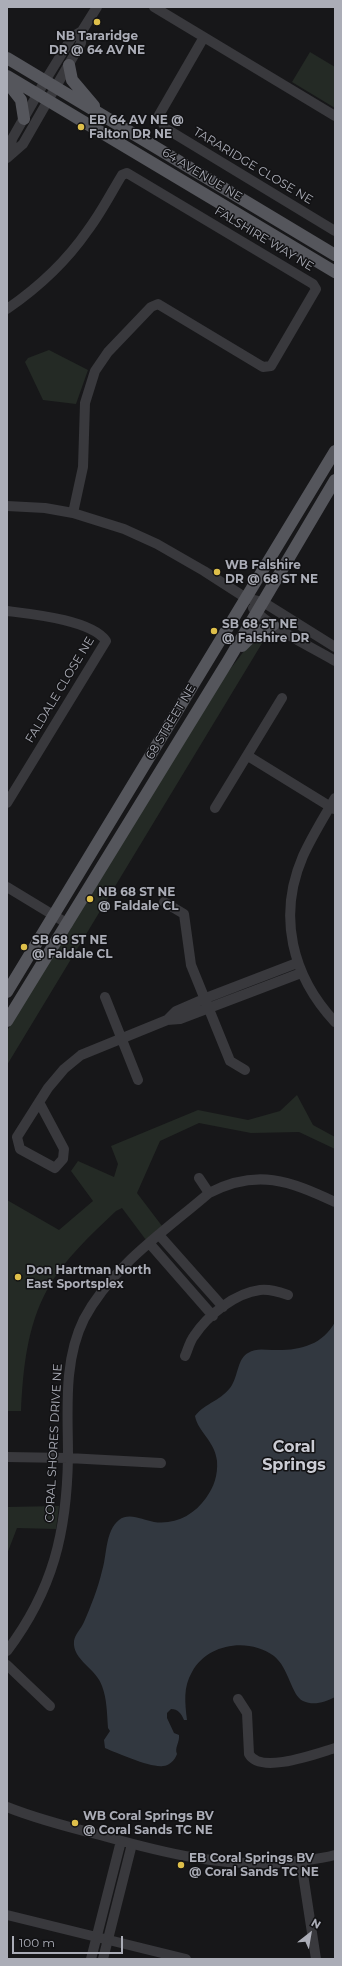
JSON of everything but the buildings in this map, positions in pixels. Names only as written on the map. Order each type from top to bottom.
[{"type":"main road","name":"64 AVENUE NE","points":[[7,58],[335,255]]},
{"type":"main road","points":[[69,65],[70,76],[75,85],[105,117]]},
{"type":"main road","name":"64 AVENUE NE","points":[[7,76],[335,272]]},
{"type":"main road","points":[[7,82],[21,100],[24,119]]},
{"type":"main road","name":"68 STREET NE","points":[[7,992],[335,451]]},
{"type":"main road","name":"68 STREET NE","points":[[7,1021],[228,662],[335,480]]},
{"type":"main road","points":[[228,662],[255,633],[273,625]]},
{"type":"street","points":[[8,156],[23,144],[72,37],[82,31],[97,7]]},
{"type":"street","points":[[154,7],[335,116]]},
{"type":"street","points":[[50,84],[69,65],[82,43],[82,31]]},
{"type":"street","name":"TARARIDGE CLOSE NE","points":[[204,37],[159,115],[165,128],[335,231]]},
{"type":"street","points":[[8,156],[12,139],[24,119],[43,98]]},
{"type":"street","name":"FALSHIRE WAY NE","points":[[7,309],[27,295],[55,271],[89,230],[122,175],[127,173],[313,284],[316,289],[270,366],[263,367],[158,304],[152,307],[108,352],[95,371],[85,402],[83,467],[73,513]]},
{"type":"street","points":[[7,506],[45,508],[73,513],[124,529],[157,544],[204,571],[259,607],[335,647]]},
{"type":"street","points":[[259,607],[273,625],[335,661]]},
{"type":"street","name":"FALDALE CLOSE NE","points":[[7,611],[47,615],[71,622],[101,634],[106,641],[7,803]]},
{"type":"street","points":[[215,808],[282,698]]},
{"type":"street","points":[[248,756],[333,805],[316,829],[302,857],[292,890],[290,935],[299,968],[321,1007],[335,1022]]},
{"type":"street","points":[[7,887],[68,924]]},
{"type":"street","points":[[164,902],[184,914],[192,965],[230,1061],[245,1070]]},
{"type":"street","points":[[39,1102],[64,1149],[63,1159],[55,1168],[20,1149],[17,1137],[39,1102],[64,1069],[81,1055],[122,1037],[167,1020],[176,1011],[208,1003],[299,968]]},
{"type":"street","points":[[105,997],[138,1080]]},
{"type":"street","points":[[199,1178],[209,1194]]},
{"type":"street","name":"CORAL SHORES DRIVE NE","points":[[7,1652],[22,1632],[33,1611],[45,1588],[54,1562],[62,1530],[68,1458],[69,1375],[72,1355],[78,1333],[91,1308],[110,1281],[129,1262],[209,1194],[221,1187],[262,1179],[283,1181],[335,1202]]},
{"type":"street","points":[[160,1236],[223,1307]]},
{"type":"street","points":[[150,1244],[213,1316]]},
{"type":"street","points":[[185,1356],[193,1337],[223,1307],[240,1297],[260,1290],[274,1291],[288,1295]]},
{"type":"street","points":[[7,1457],[68,1458],[161,1463]]},
{"type":"street","points":[[7,1665],[50,1706]]},
{"type":"street","points":[[238,1699],[247,1712],[249,1754],[256,1761],[270,1763],[299,1759],[335,1748]]},
{"type":"street","points":[[7,1807],[35,1818],[120,1841],[190,1857],[226,1863],[264,1864],[301,1861],[335,1855]]},
{"type":"street","points":[[91,1959],[120,1841]]},
{"type":"street","points":[[104,1959],[132,1844]]},
{"type":"street","points":[[301,1861],[316,1959]]},
{"type":"street","points":[[8,1918],[108,1939],[186,1959]]},
{"type":"shaded area","points":[[310,52],[335,67],[335,108],[292,82]]},
{"type":"shaded area","points":[[49,350],[88,370],[76,404],[43,400],[25,362],[28,358]]},
{"type":"shaded area","points":[[261,634],[264,640],[7,1065],[7,1031],[224,677],[251,642]]},
{"type":"shaded area","points":[[297,1095],[313,1125],[335,1137],[335,1149],[299,1132],[251,1133],[199,1123],[160,1141],[137,1193],[162,1226],[146,1240],[122,1208],[116,1211],[88,1238],[61,1268],[40,1304],[31,1333],[25,1364],[21,1411],[7,1411],[7,1200],[59,1230],[93,1201],[71,1171],[78,1161],[114,1177],[118,1164],[111,1146],[198,1110],[248,1120],[280,1111]]},
{"type":"shaded area","points":[[335,1322],[335,1697],[319,1703],[303,1701],[299,1698],[283,1667],[274,1656],[264,1650],[252,1647],[241,1645],[229,1646],[207,1655],[199,1662],[192,1672],[186,1689],[185,1701],[187,1720],[184,1720],[180,1713],[176,1710],[171,1709],[167,1713],[167,1718],[174,1733],[179,1735],[176,1749],[177,1754],[172,1762],[163,1766],[151,1765],[134,1760],[105,1748],[104,1740],[110,1731],[108,1728],[104,1691],[95,1674],[77,1654],[74,1648],[74,1641],[92,1603],[104,1565],[111,1530],[119,1520],[127,1517],[136,1517],[162,1523],[183,1518],[196,1509],[206,1498],[215,1481],[217,1461],[216,1454],[210,1442],[199,1427],[195,1416],[228,1390],[234,1381],[238,1367],[245,1355],[251,1351],[257,1350],[300,1348],[316,1342],[323,1337]]},
{"type":"shaded area","points":[[59,1506],[56,1529],[17,1528],[7,1554],[7,1507]]},
{"type":"place","name":"NB Tararidge DR @ 64 AV NE","points":[[97,22]]},
{"type":"place","name":"EB 64 AV NE @ Falton DR NE","points":[[81,127]]},
{"type":"place","name":"WB Falshire DR @ 68 ST NE","points":[[217,572]]},
{"type":"place","name":"SB 68 ST NE @ Falshire DR","points":[[214,631]]},
{"type":"place","name":"NB 68 ST NE @ Faldale CL","points":[[90,899]]},
{"type":"place","name":"SB 68 ST NE @ Faldale CL","points":[[24,947]]},
{"type":"place","name":"Don Hartman North East Sportsplex","points":[[18,1277]]},
{"type":"place","name":"WB Coral Springs BV @ Coral Sands TC NE","points":[[75,1823]]},
{"type":"place","name":"EB Coral Springs BV @ Coral Sands TC NE","points":[[181,1865]]},
{"type":"district","name":"Coral Springs","points":[[294,1456]]}]
